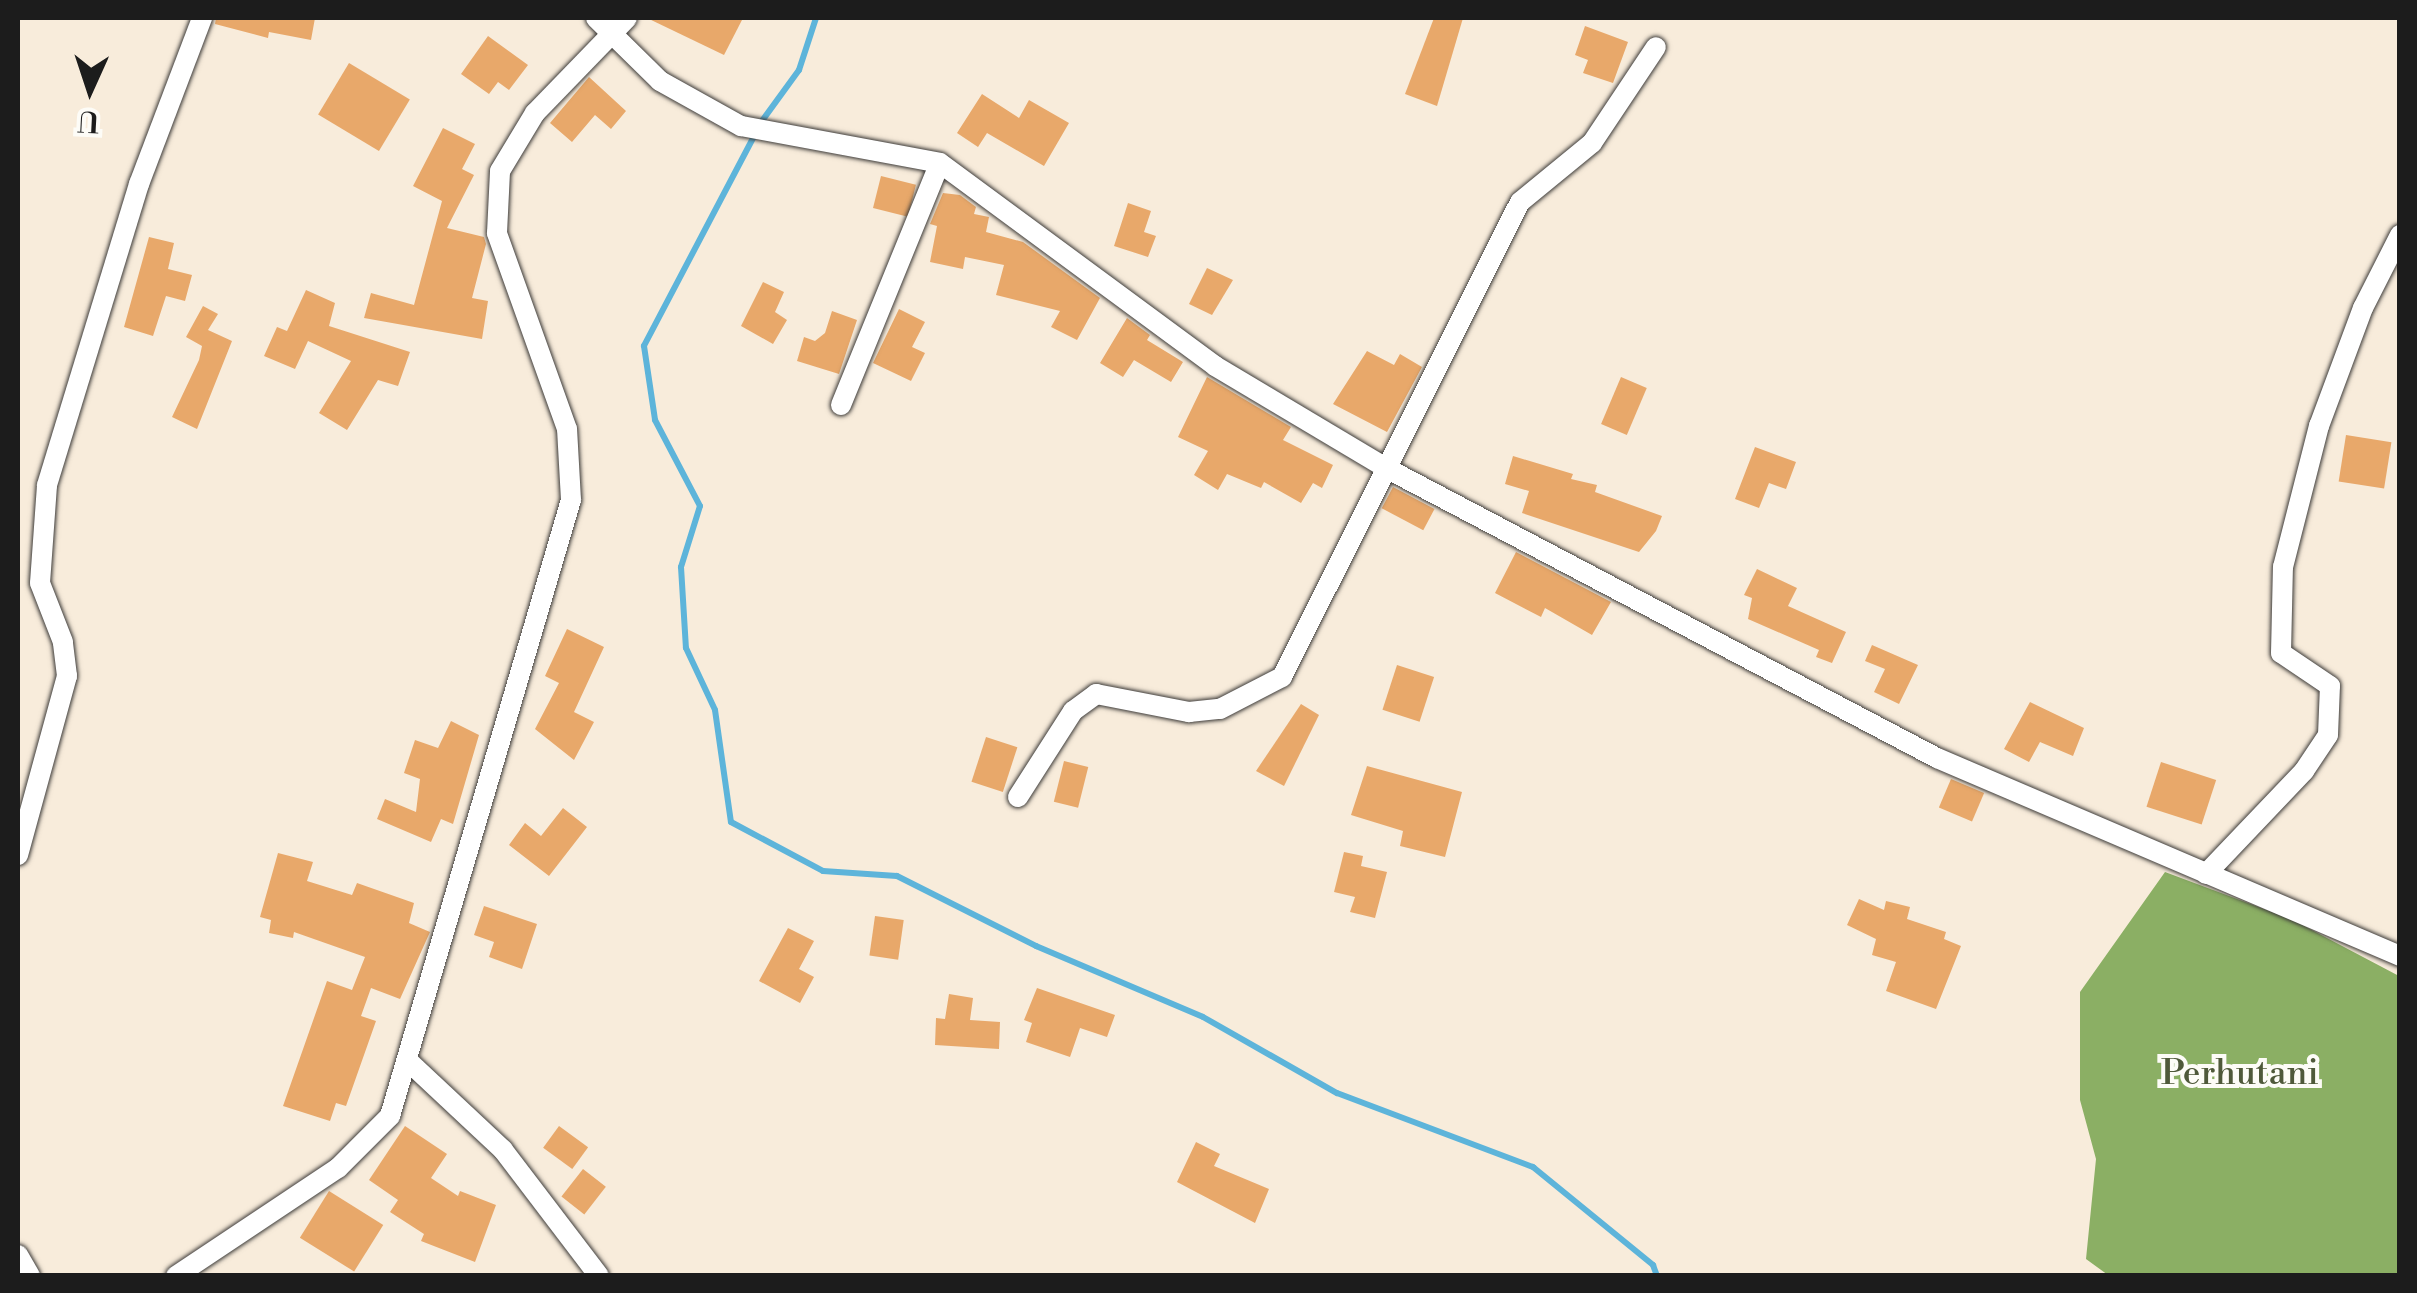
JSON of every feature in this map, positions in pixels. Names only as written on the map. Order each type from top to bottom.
[{"type":"street","points":[[18,855],[67,676],[63,642],[40,582],[47,485],[139,184],[202,18]]},
{"type":"street","points":[[176,1276],[369,1142],[390,1116],[571,500],[573,464],[563,414],[498,234],[500,172],[535,112],[603,25],[627,18]]},
{"type":"street","points":[[603,25],[660,81],[741,126],[768,136],[878,147],[940,162],[1214,366],[1386,468],[1937,758],[2400,956]]},
{"type":"street","points":[[1018,797],[1073,711],[1096,694],[1189,712],[1220,709],[1282,677],[1520,202],[1592,143],[1656,47]]},
{"type":"street","points":[[841,406],[940,162]]},
{"type":"street","points":[[2206,874],[2304,771],[2328,735],[2330,686],[2281,654],[2284,566],[2319,426],[2363,308],[2400,235]]},
{"type":"street","points":[[408,1061],[503,1150],[599,1276]]},
{"type":"street","points":[[18,1255],[30,1276]]},
{"type":"green space","name":"Perhutani","points":[[2165,872],[2291,919],[2399,976],[2399,1275],[2108,1275],[2086,1259],[2096,1159],[2080,1100],[2080,992]]},
{"type":"building","points":[[216,18],[315,18],[311,40],[269,32],[268,38],[215,24]]},
{"type":"building","points":[[647,18],[743,18],[724,55]]},
{"type":"building","points":[[1434,18],[1463,18],[1437,106],[1405,94]]},
{"type":"building","points":[[1585,26],[1628,42],[1613,83],[1583,73],[1588,60],[1575,55]]},
{"type":"building","points":[[488,36],[528,65],[509,90],[498,82],[489,94],[461,74]]},
{"type":"building","points":[[349,63],[410,100],[379,151],[318,114]]},
{"type":"building","points":[[589,77],[626,111],[611,129],[595,115],[572,142],[550,123]]},
{"type":"building","points":[[982,94],[1019,118],[1029,100],[1069,123],[1044,166],[987,133],[978,147],[957,133]]},
{"type":"building","points":[[443,128],[475,144],[462,169],[474,175],[447,228],[484,237],[486,244],[472,298],[488,301],[482,339],[364,318],[371,293],[414,305],[442,201],[413,186]]},
{"type":"building","points":[[881,176],[916,185],[908,217],[873,208]]},
{"type":"building","points":[[943,193],[960,195],[976,207],[974,214],[989,217],[986,232],[1023,242],[1100,298],[1077,340],[1051,327],[1060,311],[996,295],[1004,265],[965,257],[963,269],[930,262],[937,226],[930,224]]},
{"type":"building","points":[[1128,203],[1151,211],[1144,232],[1156,236],[1148,257],[1114,246]]},
{"type":"building","points":[[149,237],[174,243],[168,269],[192,275],[185,301],[166,296],[153,336],[124,327]]},
{"type":"building","points":[[1207,268],[1233,280],[1212,315],[1189,304]]},
{"type":"building","points":[[763,282],[784,292],[775,312],[787,320],[773,344],[741,326]]},
{"type":"building","points":[[306,290],[335,303],[329,326],[410,352],[398,386],[378,380],[347,430],[319,413],[351,361],[308,341],[295,369],[264,356],[277,327],[287,331]]},
{"type":"building","points":[[203,306],[218,314],[208,330],[232,341],[197,429],[172,417],[199,360],[202,346],[186,337]]},
{"type":"building","points":[[899,309],[925,322],[912,347],[925,353],[911,381],[873,363]]},
{"type":"building","points":[[832,311],[857,320],[839,374],[797,361],[804,337],[815,341],[825,333]]},
{"type":"building","points":[[1127,318],[1150,335],[1147,340],[1183,362],[1171,382],[1134,360],[1123,377],[1100,363]]},
{"type":"building","points":[[1367,351],[1394,365],[1400,354],[1422,367],[1387,432],[1333,404]]},
{"type":"building","points":[[1207,377],[1291,427],[1283,440],[1333,465],[1322,488],[1313,483],[1301,503],[1264,482],[1261,488],[1227,474],[1218,490],[1194,475],[1208,451],[1178,437]]},
{"type":"building","points":[[1621,377],[1647,388],[1627,435],[1601,424]]},
{"type":"building","points":[[2346,435],[2391,442],[2384,489],[2339,481]]},
{"type":"building","points":[[1755,447],[1796,462],[1786,489],[1769,483],[1759,508],[1735,499]]},
{"type":"building","points":[[1513,456],[1573,474],[1571,479],[1597,485],[1595,492],[1662,516],[1656,531],[1639,552],[1522,513],[1529,491],[1505,484]]},
{"type":"building","points":[[1393,487],[1434,509],[1423,530],[1382,508]]},
{"type":"building","points":[[1516,552],[1611,602],[1592,635],[1545,608],[1541,617],[1495,593]]},
{"type":"building","points":[[1757,569],[1797,588],[1788,606],[1846,632],[1832,663],[1816,657],[1819,650],[1748,619],[1752,598],[1744,595]]},
{"type":"building","points":[[567,629],[604,647],[574,712],[594,722],[574,760],[535,729],[559,683],[545,676]]},
{"type":"building","points":[[1872,645],[1918,665],[1899,704],[1874,692],[1885,669],[1865,661]]},
{"type":"building","points":[[1397,665],[1434,677],[1420,722],[1382,710]]},
{"type":"building","points":[[2030,702],[2084,728],[2073,756],[2040,742],[2029,762],[2004,749]]},
{"type":"building","points":[[1301,704],[1319,715],[1284,786],[1256,771]]},
{"type":"building","points":[[451,721],[479,735],[453,824],[441,819],[431,842],[377,819],[385,799],[416,812],[420,779],[404,773],[415,740],[438,748]]},
{"type":"building","points":[[986,737],[1017,747],[1003,792],[971,782]]},
{"type":"building","points":[[1064,761],[1088,767],[1078,808],[1054,802]]},
{"type":"building","points":[[2161,762],[2216,780],[2202,825],[2146,807]]},
{"type":"building","points":[[1367,766],[1462,792],[1445,857],[1400,846],[1403,831],[1351,815]]},
{"type":"building","points":[[1951,779],[1984,793],[1972,822],[1939,808]]},
{"type":"building","points":[[563,808],[587,827],[549,876],[509,845],[525,823],[541,836]]},
{"type":"building","points":[[1344,852],[1363,856],[1361,866],[1387,872],[1375,918],[1350,912],[1355,897],[1334,892]]},
{"type":"building","points":[[278,853],[313,862],[307,881],[352,895],[357,883],[414,903],[409,923],[430,932],[400,999],[371,988],[361,1016],[376,1021],[346,1106],[336,1103],[330,1121],[283,1106],[327,981],[352,990],[365,957],[294,932],[293,938],[269,933],[271,920],[260,917]]},
{"type":"building","points":[[1859,899],[1884,910],[1886,901],[1910,907],[1907,919],[1946,932],[1944,939],[1961,946],[1936,1009],[1886,991],[1896,962],[1872,955],[1876,939],[1847,925]]},
{"type":"building","points":[[484,906],[537,924],[522,969],[489,957],[494,942],[474,935]]},
{"type":"building","points":[[875,916],[904,920],[898,960],[869,956]]},
{"type":"building","points":[[788,928],[814,941],[799,969],[814,977],[800,1003],[759,981]]},
{"type":"building","points":[[1037,988],[1115,1015],[1107,1037],[1080,1028],[1070,1057],[1026,1042],[1032,1023],[1024,1020]]},
{"type":"building","points":[[949,994],[973,998],[970,1020],[1000,1022],[999,1049],[935,1045],[936,1018],[945,1019]]},
{"type":"building","points":[[405,1126],[447,1154],[431,1178],[458,1196],[460,1191],[496,1205],[475,1262],[421,1241],[424,1234],[390,1212],[398,1200],[369,1180]]},
{"type":"building","points":[[559,1126],[588,1147],[572,1169],[543,1148]]},
{"type":"building","points":[[1196,1142],[1220,1154],[1214,1166],[1269,1189],[1255,1223],[1177,1182]]},
{"type":"building","points":[[583,1169],[606,1187],[584,1214],[561,1197]]},
{"type":"building","points":[[329,1191],[383,1225],[354,1272],[300,1238]]},
{"type":"waterway","points":[[816,18],[799,70],[762,121],[644,346],[655,420],[700,506],[681,567],[686,648],[715,710],[731,822],[823,871],[897,876],[1036,946],[1203,1017],[1337,1093],[1533,1167],[1653,1265],[1657,1276]]}]
